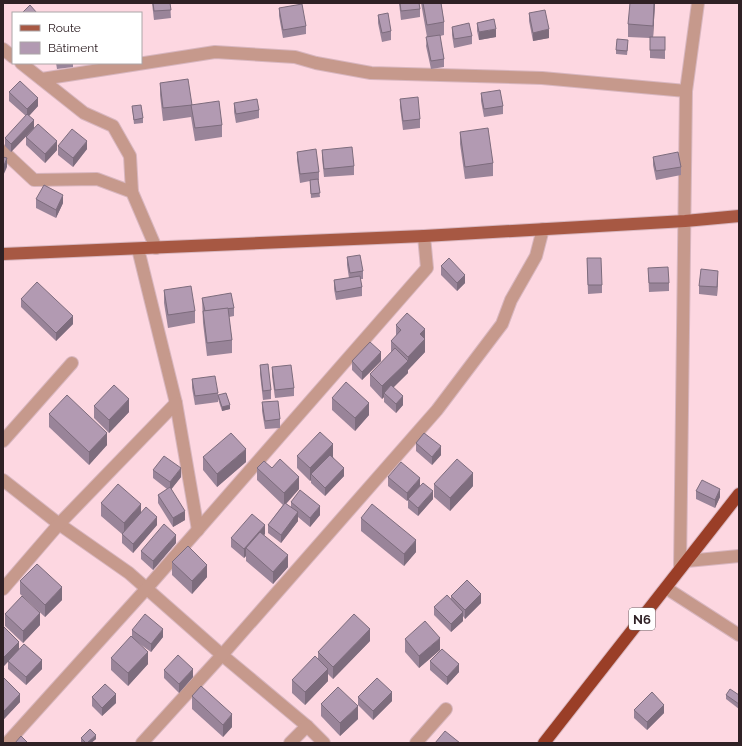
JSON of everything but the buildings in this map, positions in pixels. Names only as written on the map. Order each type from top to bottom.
[{"type":"highway","name":"N6","points":[[544,743],[739,494]]},
{"type":"main road","points":[[3,254],[424,236],[685,221],[739,216]]},
{"type":"street","points":[[698,3],[686,91],[684,565],[739,556]]},
{"type":"street","points":[[3,49],[12,56]]},
{"type":"street","points":[[142,64],[215,52],[296,57],[316,63],[371,73],[542,78],[686,91]]},
{"type":"street","points":[[22,64],[84,112],[113,126],[130,156],[132,192],[156,248]]},
{"type":"street","points":[[42,80],[141,64]]},
{"type":"street","points":[[3,151],[34,180],[97,179],[132,192]]},
{"type":"street","points":[[142,743],[222,655],[418,433],[446,398],[502,324],[511,300],[536,256],[543,229]]},
{"type":"street","points":[[7,743],[198,530],[427,268],[424,236]]},
{"type":"street","points":[[138,249],[176,403],[198,530]]},
{"type":"street","points":[[3,441],[72,363]]},
{"type":"street","points":[[3,589],[59,524],[176,403]]},
{"type":"street","points":[[3,480],[59,524],[129,573],[222,655],[307,726],[324,743]]},
{"type":"street","points":[[666,588],[739,635]]},
{"type":"street","points":[[416,743],[446,709]]},
{"type":"street","points":[[290,743],[307,726]]}]
